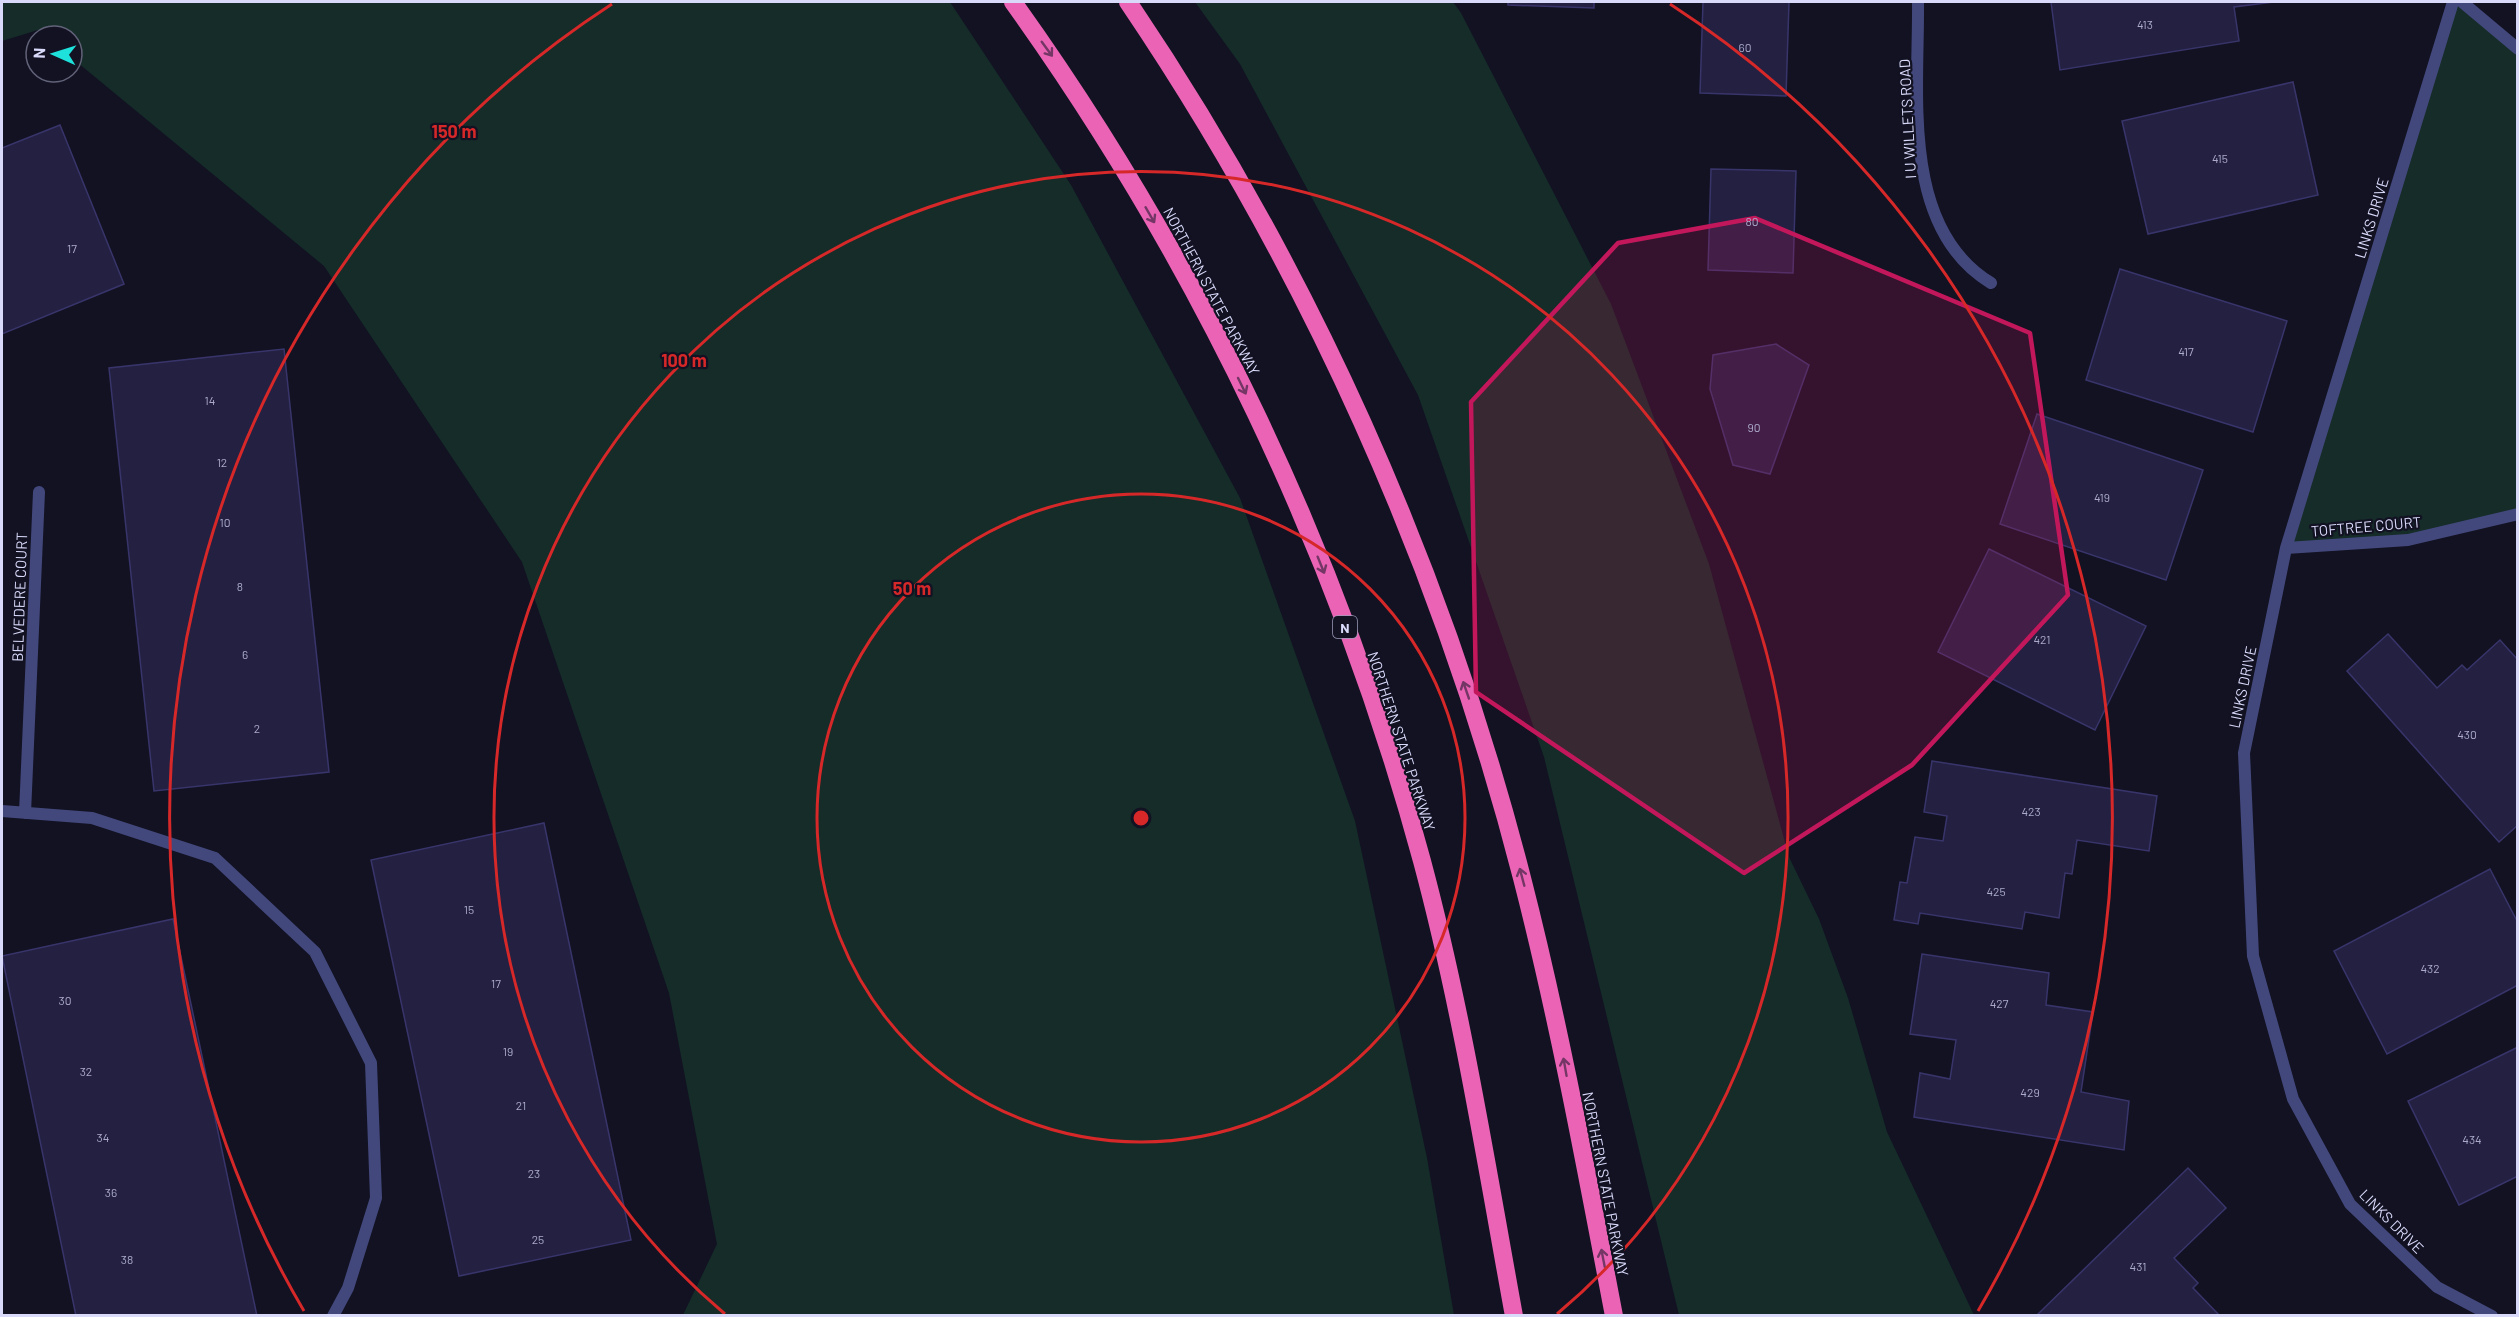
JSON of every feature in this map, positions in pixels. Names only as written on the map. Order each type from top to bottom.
[{"type":"highway","name":"NORTHERN STATE PARKWAY","points":[[1013,2],[1064,73],[1105,138],[1218,337],[1289,488],[1348,633],[1376,709],[1424,872],[1458,1011],[1514,1316]]},
{"type":"highway","name":"NORTHERN STATE PARKWAY","points":[[1128,2],[1221,150],[1303,301],[1367,431],[1423,569],[1477,721],[1522,876],[1558,1030],[1614,1316]]},
{"type":"street","name":"I U WILLETS ROAD","points":[[1917,2],[1920,154],[1927,193],[1938,222],[1956,254],[1967,266],[1990,283]]},
{"type":"street","name":"LINKS DRIVE","points":[[2453,2],[2286,548],[2244,753],[2253,956],[2293,1099],[2350,1204],[2437,1287],[2492,1316]]},
{"type":"street","points":[[2462,2],[2517,49]]},
{"type":"street","name":"BELVEDERE COURT","points":[[25,813],[39,492]]},
{"type":"street","name":"TOFTREE COURT","points":[[2286,548],[2408,540],[2517,514]]},
{"type":"street","points":[[2,811],[92,818],[215,858],[315,952],[371,1063],[376,1198],[348,1288],[333,1316]]},
{"type":"highlighted area","points":[[1755,218],[2030,333],[2068,595],[1912,765],[1744,873],[1476,692],[1471,402],[1618,243]]},
{"type":"green space","points":[[2,2],[950,2],[1071,185],[1240,498],[1355,821],[1427,1158],[1454,1315],[683,1315],[717,1244],[669,993],[522,562],[324,266],[84,68],[84,24],[24,24],[24,34],[2,41]]},
{"type":"green space","points":[[1195,2],[1453,2],[1461,13],[1611,304],[1709,564],[1789,857],[1819,919],[1848,998],[1887,1132],[1974,1315],[1679,1315],[1544,757],[1418,395],[1240,64]]},
{"type":"green space","points":[[2453,2],[2517,49],[2517,514],[2408,540],[2286,548]]},
{"type":"building","points":[[1508,2],[1594,2],[1594,8],[1508,5]]},
{"type":"building","points":[[1703,2],[1789,2],[1786,96],[1700,93]]},
{"type":"building","points":[[2051,2],[2274,2],[2234,7],[2239,41],[2060,70]]},
{"type":"building","points":[[2293,82],[2318,195],[2148,234],[2122,121]]},
{"type":"building","points":[[60,125],[124,284],[2,334],[2,148]]},
{"type":"building","points":[[1711,169],[1796,171],[1793,273],[1708,270]]},
{"type":"building","points":[[2120,269],[2287,321],[2253,432],[2086,380]]},
{"type":"building","points":[[1776,344],[1809,365],[1770,474],[1733,465],[1710,389],[1713,355]]},
{"type":"building","points":[[284,349],[329,772],[154,791],[109,368]]},
{"type":"building","points":[[2037,414],[2203,470],[2166,580],[2000,524]]},
{"type":"building","points":[[1989,549],[2146,626],[2095,730],[1938,652]]},
{"type":"building","points":[[2388,634],[2437,688],[2462,665],[2467,670],[2500,640],[2518,660],[2518,825],[2499,842],[2347,671]]},
{"type":"building","points":[[1932,761],[2157,796],[2149,851],[2077,840],[2072,874],[2065,873],[2059,918],[2025,912],[2022,929],[1920,913],[1918,924],[1894,920],[1900,882],[1907,883],[1915,837],[1943,841],[1947,816],[1924,812]]},
{"type":"building","points":[[544,823],[631,1240],[459,1276],[371,860]]},
{"type":"building","points":[[2490,869],[2518,923],[2518,985],[2387,1054],[2334,951]]},
{"type":"building","points":[[173,919],[257,1316],[76,1316],[2,956]]},
{"type":"building","points":[[1922,954],[2049,973],[2046,1005],[2093,1012],[2081,1092],[2129,1101],[2124,1150],[1914,1117],[1920,1073],[1950,1079],[1956,1040],[1910,1034]]},
{"type":"building","points":[[2518,1047],[2518,1176],[2459,1205],[2408,1101]]},
{"type":"building","points":[[2188,1168],[2226,1208],[2174,1258],[2198,1283],[2193,1288],[2220,1316],[2036,1316]]}]
